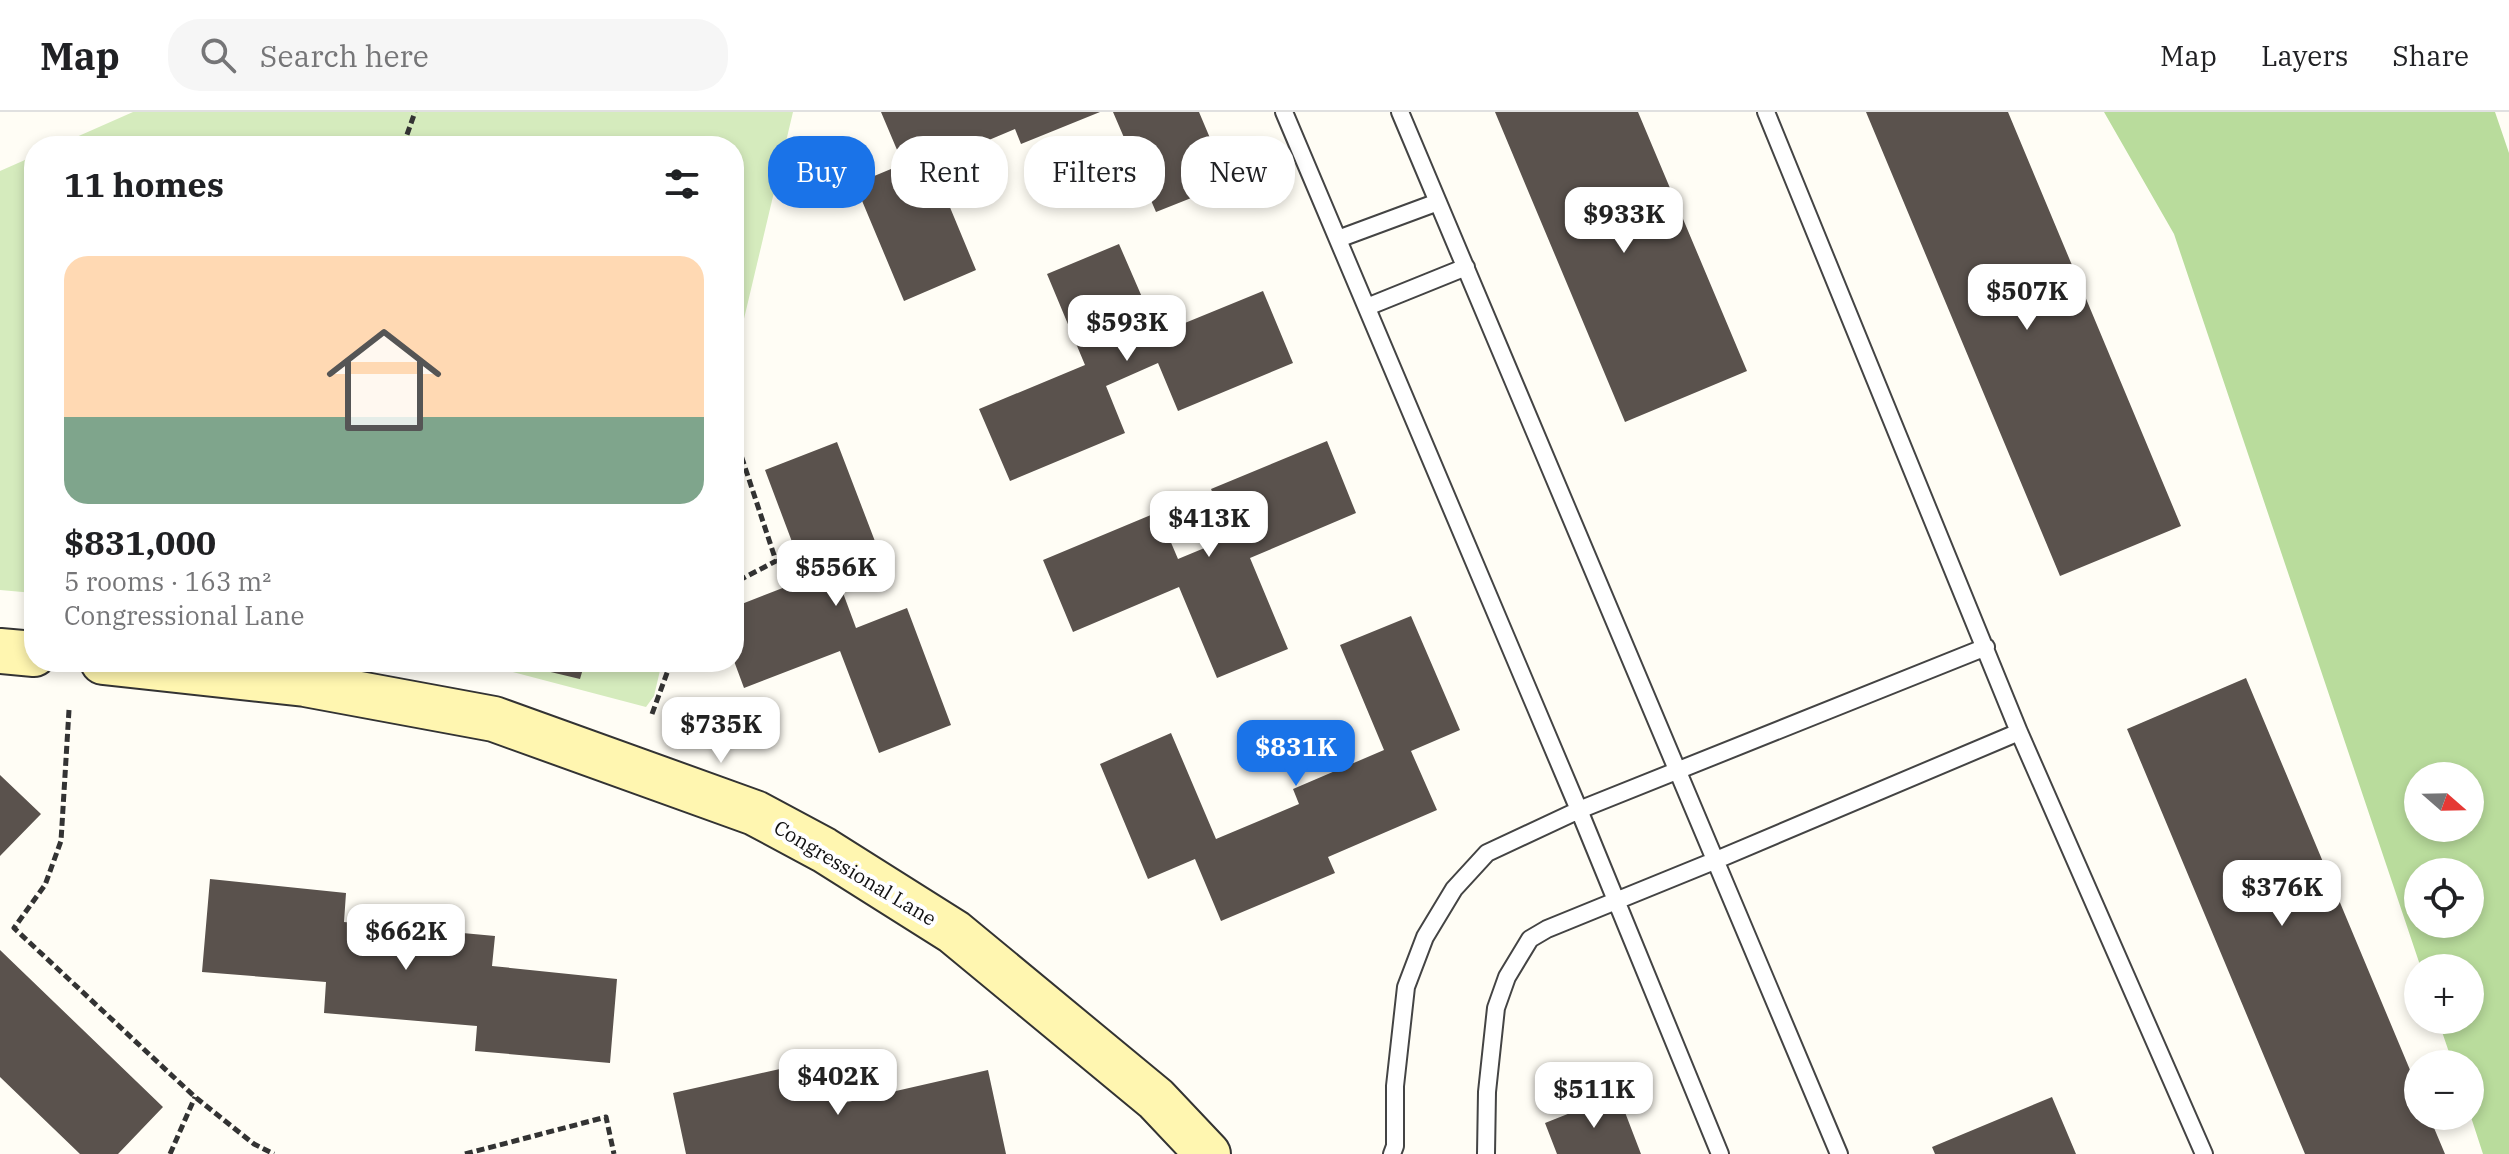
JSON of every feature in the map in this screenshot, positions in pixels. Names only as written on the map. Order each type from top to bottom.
[{"type":"street","points":[[0,651],[24,653]]},
{"type":"street","name":"Congressional Lane","points":[[195,672],[305,684],[494,719],[755,813],[824,850],[954,932],[1156,1099],[1208,1154]]},
{"type":"lane","points":[[1284,112],[1579,810],[1720,1154]]},
{"type":"lane","points":[[1400,112],[1839,1154]]},
{"type":"lane","points":[[1766,112],[2019,732],[2204,1154]]},
{"type":"lane","points":[[1338,239],[1438,202]]},
{"type":"lane","points":[[1367,307],[1466,267]]},
{"type":"lane","points":[[1392,1154],[1395,1146],[1395,1086],[1406,987],[1425,937],[1454,889],[1487,853],[1579,810],[1986,647]]},
{"type":"lane","points":[[1486,1154],[1487,1092],[1496,1008],[1507,977],[1530,939],[1547,929],[2019,732]]},
{"type":"path","points":[[407,136],[415,112]]},
{"type":"path","points":[[744,464],[776,561],[744,578]]},
{"type":"path","points":[[652,714],[667,672]]},
{"type":"path","points":[[69,710],[61,841],[45,885],[14,928],[195,1097],[254,1144],[274,1154]]},
{"type":"path","points":[[170,1154],[195,1097]]},
{"type":"path","points":[[465,1154],[606,1117],[614,1154]]},
{"type":"green space","points":[[133,112],[793,112],[787,136],[768,136],[770,208],[744,319],[744,136],[79,136]]},
{"type":"green space","points":[[2104,112],[2495,112],[2509,153],[2509,1154],[2483,1154],[2475,1130],[2484,1130],[2484,1050],[2448,1050],[2443,1034],[2484,1034],[2484,954],[2416,954],[2411,938],[2484,938],[2484,858],[2404,858],[2404,917],[2174,234]]},
{"type":"green space","points":[[24,160],[24,592],[0,590],[0,171]]},
{"type":"green space","points":[[513,672],[660,672],[654,696],[646,707]]},
{"type":"building","points":[[881,112],[1100,112],[1041,136],[1024,136],[1021,144],[1015,129],[998,136],[891,136]]},
{"type":"building","points":[[1113,112],[1199,112],[1209,136],[1181,136],[1181,202],[1156,212],[1154,208],[1165,208],[1165,136],[1123,136]]},
{"type":"building","points":[[1495,112],[1638,112],[1747,371],[1625,422]]},
{"type":"building","points":[[1866,112],[2008,112],[2181,526],[2060,576]]},
{"type":"building","points":[[891,169],[891,208],[950,208],[976,270],[904,301],[865,208],[875,208],[875,176]]},
{"type":"building","points":[[1119,244],[1158,334],[1263,291],[1293,363],[1178,411],[1158,363],[1106,386],[1125,433],[1010,481],[979,409],[1085,365],[1047,274]]},
{"type":"building","points":[[1327,441],[1356,513],[1250,558],[1288,649],[1217,678],[1179,587],[1073,632],[1043,560],[1158,512],[1178,559],[1231,537],[1211,489]]},
{"type":"building","points":[[837,442],[881,557],[836,574],[856,628],[907,608],[951,725],[879,753],[840,651],[744,688],[738,672],[744,672],[744,603],[806,579],[765,470]]},
{"type":"building","points":[[1411,616],[1460,730],[1411,751],[1437,810],[1328,857],[1335,873],[1221,921],[1195,859],[1148,879],[1100,764],[1171,733],[1216,839],[1299,804],[1293,789],[1384,750],[1340,645]]},
{"type":"building","points":[[551,672],[582,672],[580,679]]},
{"type":"building","points":[[2246,678],[2404,1056],[2404,1130],[2435,1130],[2445,1154],[2305,1154],[2127,729]]},
{"type":"building","points":[[0,775],[41,814],[0,856]]},
{"type":"building","points":[[210,879],[346,893],[344,922],[495,936],[492,966],[617,979],[610,1063],[475,1051],[477,1026],[324,1013],[326,982],[202,972]]},
{"type":"building","points":[[0,950],[163,1107],[118,1154],[80,1154],[0,1077]]},
{"type":"building","points":[[829,1058],[839,1104],[988,1070],[1006,1154],[686,1154],[673,1093]]},
{"type":"building","points":[[1618,1094],[1641,1154],[1557,1154],[1545,1123]]},
{"type":"building","points":[[2052,1097],[2076,1154],[1935,1154],[1932,1147]]}]
